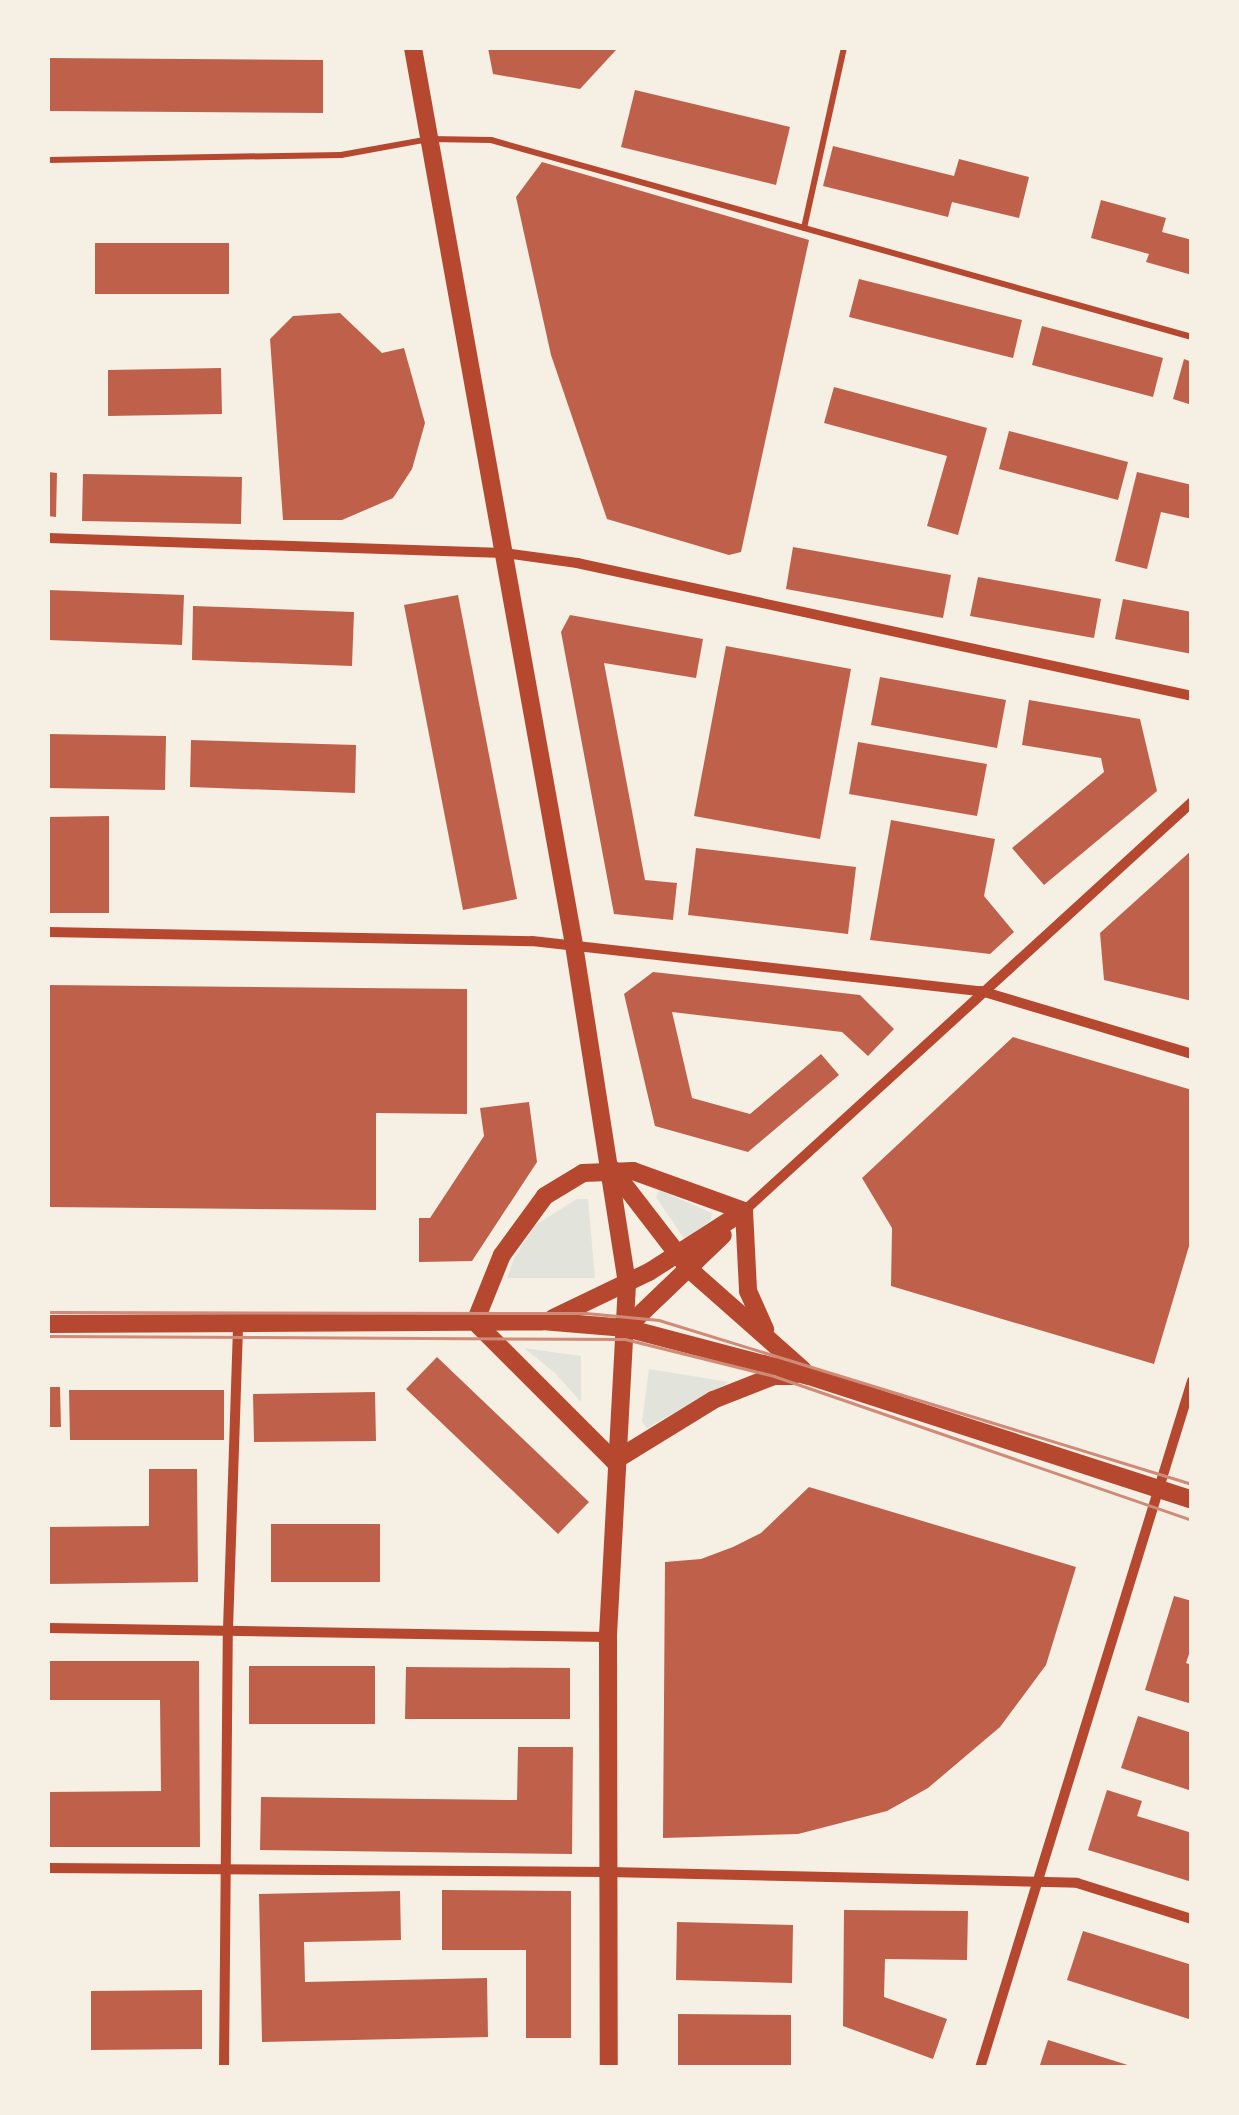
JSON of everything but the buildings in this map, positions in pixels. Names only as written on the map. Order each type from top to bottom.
[{"type":"main road","points":[[413,48],[574,945],[627,1284],[614,1461],[608,1637],[609,2068]]},
{"type":"main road","points":[[611,1168],[683,1262],[810,1376]]},
{"type":"main road","points":[[474,1322],[502,1255],[545,1196],[583,1173],[611,1168],[656,1177],[744,1211]]},
{"type":"main road","points":[[626,1328],[683,1262],[744,1211]]},
{"type":"main road","points":[[744,1211],[748,1290],[772,1343]]},
{"type":"main road","points":[[542,1321],[683,1262]]},
{"type":"main road","points":[[48,1324],[542,1321],[626,1328],[810,1376],[1192,1500]]},
{"type":"main road","points":[[474,1322],[614,1461]]},
{"type":"main road","points":[[614,1461],[742,1387],[774,1376],[810,1376]]},
{"type":"street","points":[[48,538],[504,553],[596,568],[1192,696]]},
{"type":"street","points":[[744,1211],[1192,802]]},
{"type":"street","points":[[48,932],[532,940],[982,991],[1192,1054]]},
{"type":"street","points":[[224,2068],[228,1629],[238,1324]]},
{"type":"street","points":[[980,2068],[1192,1381]]},
{"type":"street","points":[[48,1628],[608,1637]]},
{"type":"street","points":[[48,1868],[608,1872],[1077,1883],[1192,1919]]},
{"type":"lane","points":[[804,228],[844,48]]},
{"type":"lane","points":[[48,160],[341,155],[429,139],[491,140],[1192,337]]},
{"type":"shaded area","points":[[659,1190],[712,1213],[711,1220],[685,1240],[656,1197]]},
{"type":"shaded area","points":[[577,1199],[588,1199],[595,1278],[507,1278],[514,1258],[535,1225]]},
{"type":"shaded area","points":[[524,1348],[581,1356],[581,1402],[555,1373]]},
{"type":"shaded area","points":[[649,1369],[729,1382],[647,1428],[642,1422]]},
{"type":"tram line","points":[[48,1312],[586,1313],[659,1320],[1192,1484]]},
{"type":"tram line","points":[[48,1336],[625,1339],[774,1376],[1192,1520]]}]
